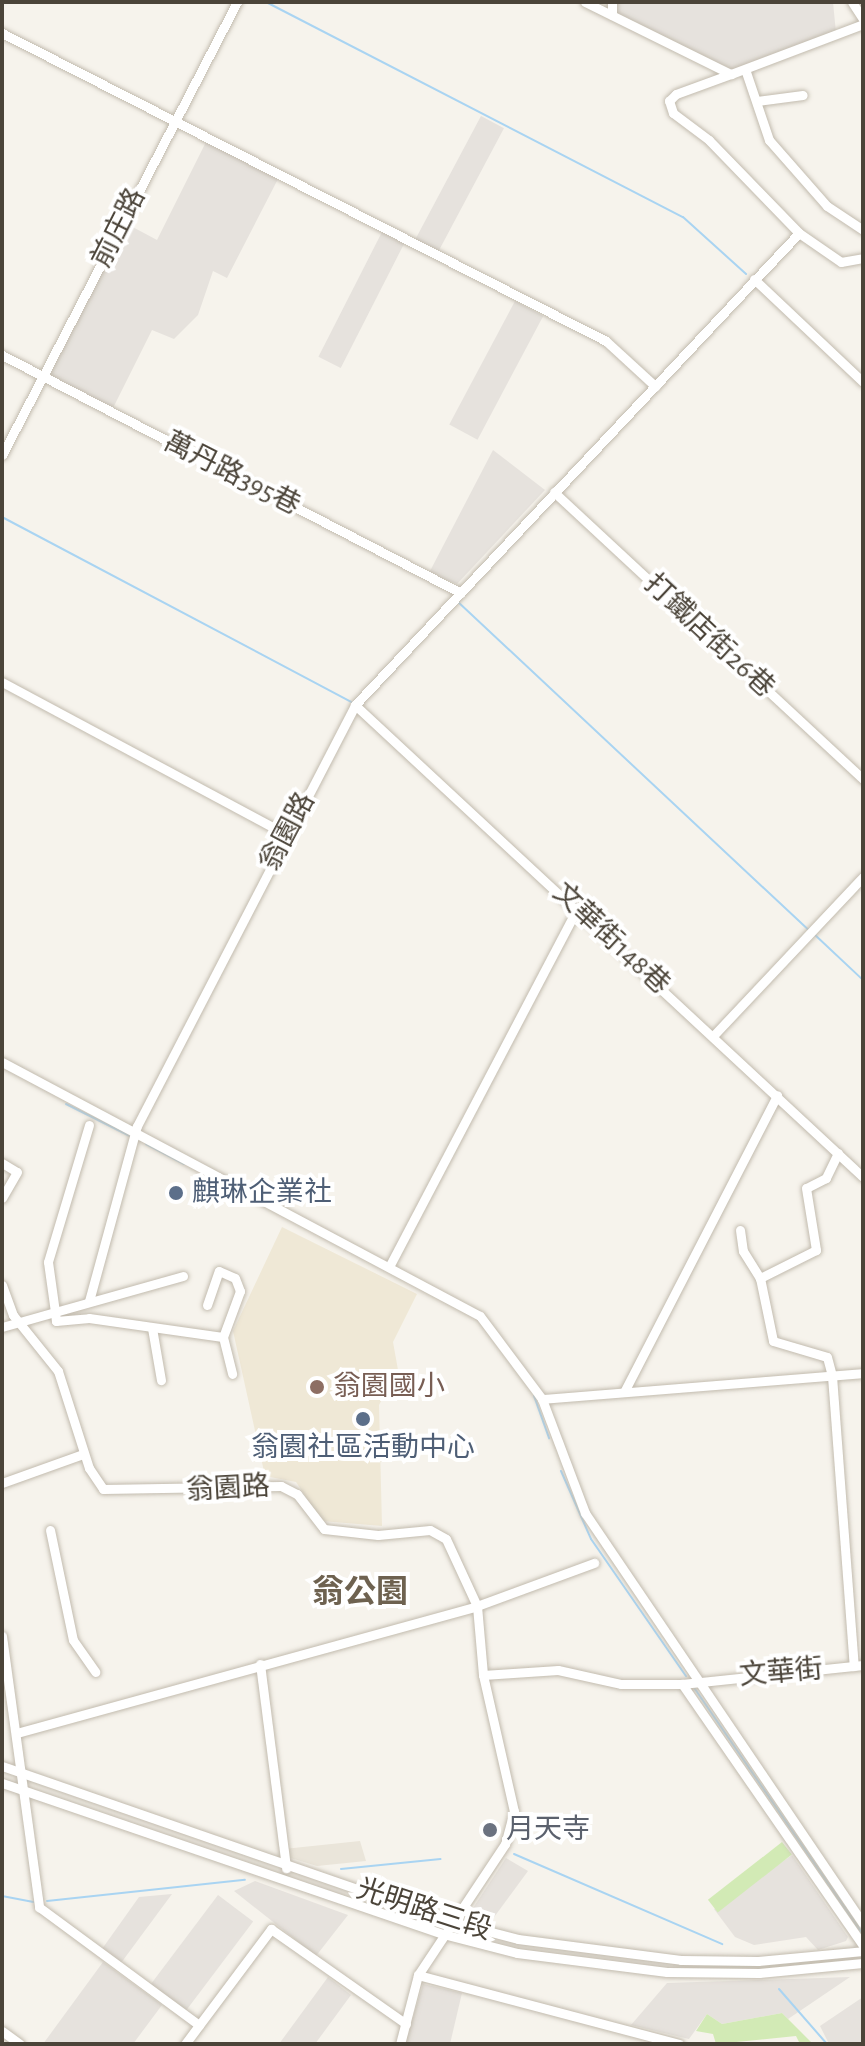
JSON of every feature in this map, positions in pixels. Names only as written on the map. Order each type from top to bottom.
[{"type":"street","name":"前庄路","points":[[2,455],[237,2]]},
{"type":"street","points":[[585,2],[731,74]]},
{"type":"street","points":[[612,2],[612,15]]},
{"type":"street","points":[[852,2],[863,21],[746,72],[731,74],[676,94],[669,101],[673,113],[709,140],[799,233],[841,262],[863,258]]},
{"type":"street","points":[[2,33],[606,341],[655,386]]},
{"type":"street","points":[[746,72],[769,140],[827,206],[863,230]]},
{"type":"street","points":[[757,101],[803,95]]},
{"type":"street","name":"翁園路","points":[[89,1301],[137,1132],[286,834],[358,702],[799,233]]},
{"type":"street","points":[[754,279],[863,382]]},
{"type":"street","name":"萬丹路395巷","points":[[2,355],[461,593]]},
{"type":"street","name":"打鐵店街26巷","points":[[554,492],[863,779]]},
{"type":"street","points":[[2,682],[286,834]]},
{"type":"street","name":"文華街148巷","points":[[358,702],[863,1177]]},
{"type":"street","points":[[713,1036],[863,877]]},
{"type":"street","points":[[390,1265],[578,907]]},
{"type":"street","points":[[2,1062],[390,1265],[480,1316],[542,1399],[585,1513],[863,1923]]},
{"type":"street","points":[[624,1392],[777,1095]]},
{"type":"street","points":[[89,1125],[48,1262],[56,1321],[89,1318],[223,1337]]},
{"type":"street","points":[[760,1278],[816,1250],[806,1188],[826,1178],[838,1153]]},
{"type":"street","points":[[2,1163],[17,1172],[2,1198]]},
{"type":"street","points":[[740,1230],[743,1251],[760,1278],[773,1341],[827,1357],[832,1376],[858,1666]]},
{"type":"street","points":[[207,1305],[219,1271],[235,1278],[240,1291],[223,1337],[232,1374]]},
{"type":"street","points":[[2,1327],[183,1276]]},
{"type":"street","name":"翁園路","points":[[2,1285],[20,1324],[58,1371],[83,1454],[96,1483],[112,1493],[281,1486],[297,1494],[324,1529],[378,1535],[430,1530],[446,1539],[477,1606],[483,1675],[513,1820],[505,1844],[449,1921],[418,1975],[400,2044]]},
{"type":"street","points":[[152,1328],[161,1380]]},
{"type":"street","points":[[542,1399],[863,1373]]},
{"type":"street","points":[[2,1483],[83,1454]]},
{"type":"street","points":[[50,1530],[73,1640],[95,1672]]},
{"type":"street","points":[[17,1733],[477,1606],[594,1563]]},
{"type":"street","points":[[2,1636],[39,1907],[199,2025]]},
{"type":"street","points":[[260,1664],[286,1866],[282,1879]]},
{"type":"street","name":"文華街","points":[[699,1681],[858,1666]]},
{"type":"street","points":[[483,1675],[558,1670],[621,1684],[699,1681]]},
{"type":"street","points":[[682,1684],[863,1948]]},
{"type":"street","name":"光明路三段","points":[[2,1766],[449,1921],[597,1953],[667,1959],[758,1961],[863,1948]]},
{"type":"street","name":"光明路三段","points":[[2,1783],[443,1934],[560,1961],[667,1972],[759,1973],[863,1963]]},
{"type":"street","points":[[185,2044],[271,1929],[406,2024]]},
{"type":"street","points":[[418,1975],[679,2044]]},
{"type":"street","points":[[2,2031],[20,2044]]},
{"type":"shaded area","points":[[614,2],[833,2],[836,33],[744,69],[721,69],[614,15]]},
{"type":"shaded area","points":[[481,116],[504,128],[438,252],[415,240]]},
{"type":"shaded area","points":[[206,142],[278,179],[227,278],[213,271],[198,315],[174,339],[152,330],[112,410],[46,378],[127,224],[157,240]]},
{"type":"shaded area","points":[[382,232],[404,243],[341,368],[318,357]]},
{"type":"shaded area","points":[[515,301],[543,316],[478,440],[449,425]]},
{"type":"shaded area","points":[[493,450],[545,490],[457,584],[429,573]]},
{"type":"shaded area","name":"翁園國小","points":[[282,1227],[417,1294],[393,1342],[398,1370],[379,1405],[382,1526],[322,1521],[296,1482],[265,1476],[233,1331]]},
{"type":"shaded area","points":[[360,1841],[366,1861],[317,1866],[284,1856],[284,1849]]},
{"type":"shaded area","points":[[792,1855],[848,1937],[846,1941],[818,1950],[806,1937],[754,1945],[735,1937],[714,1909]]},
{"type":"shaded area","points":[[506,1858],[528,1871],[489,1924],[469,1914]]},
{"type":"shaded area","points":[[255,1881],[348,1915],[316,1956],[234,1891]]},
{"type":"shaded area","points":[[172,1894],[121,1963],[102,1949],[139,1897]]},
{"type":"shaded area","points":[[218,1895],[253,1921],[186,2011],[151,1984]]},
{"type":"shaded area","points":[[103,1962],[162,2005],[133,2044],[43,2044]]},
{"type":"shaded area","points":[[328,1977],[351,1995],[315,2044],[279,2044]]},
{"type":"shaded area","points":[[850,1977],[788,2019],[782,2013],[722,2024],[707,2014],[689,2039],[631,2025],[667,1983]]},
{"type":"shaded area","points":[[423,1984],[462,1993],[450,2044],[405,2044]]},
{"type":"shaded area","points":[[863,1997],[863,2044],[829,2044],[820,2026]]},
{"type":"green space","points":[[782,1842],[792,1855],[718,1912],[708,1900]]},
{"type":"green space","points":[[782,2013],[813,2044],[800,2044],[796,2036],[716,2044],[713,2034],[696,2031],[707,2014],[722,2024]]},
{"type":"waterway","points":[[266,2],[683,217],[746,274]]},
{"type":"waterway","points":[[2,517],[351,702]]},
{"type":"waterway","points":[[457,601],[809,930]]},
{"type":"waterway","points":[[362,702],[396,668]]},
{"type":"waterway","points":[[814,934],[863,980]]},
{"type":"waterway","points":[[66,1104],[130,1136]]},
{"type":"waterway","points":[[146,1144],[184,1164]]},
{"type":"waterway","points":[[534,1396],[549,1438]]},
{"type":"waterway","points":[[561,1471],[591,1539],[686,1676]]},
{"type":"waterway","points":[[695,1689],[863,1934]]},
{"type":"waterway","points":[[514,1854],[722,1944]]},
{"type":"waterway","points":[[341,1869],[441,1859]]},
{"type":"waterway","points":[[47,1901],[245,1880]]},
{"type":"waterway","points":[[2,1896],[33,1902]]},
{"type":"waterway","points":[[779,1989],[827,2044]]},
{"type":"place","name":"麒琳企業社","points":[[176,1193]]},
{"type":"place","name":"翁園國小","points":[[317,1387]]},
{"type":"place","name":"翁園社區活動中心","points":[[363,1419]]},
{"type":"place","name":"月天寺","points":[[490,1830]]},
{"type":"district","name":"翁公園","points":[[360,1592]]}]
